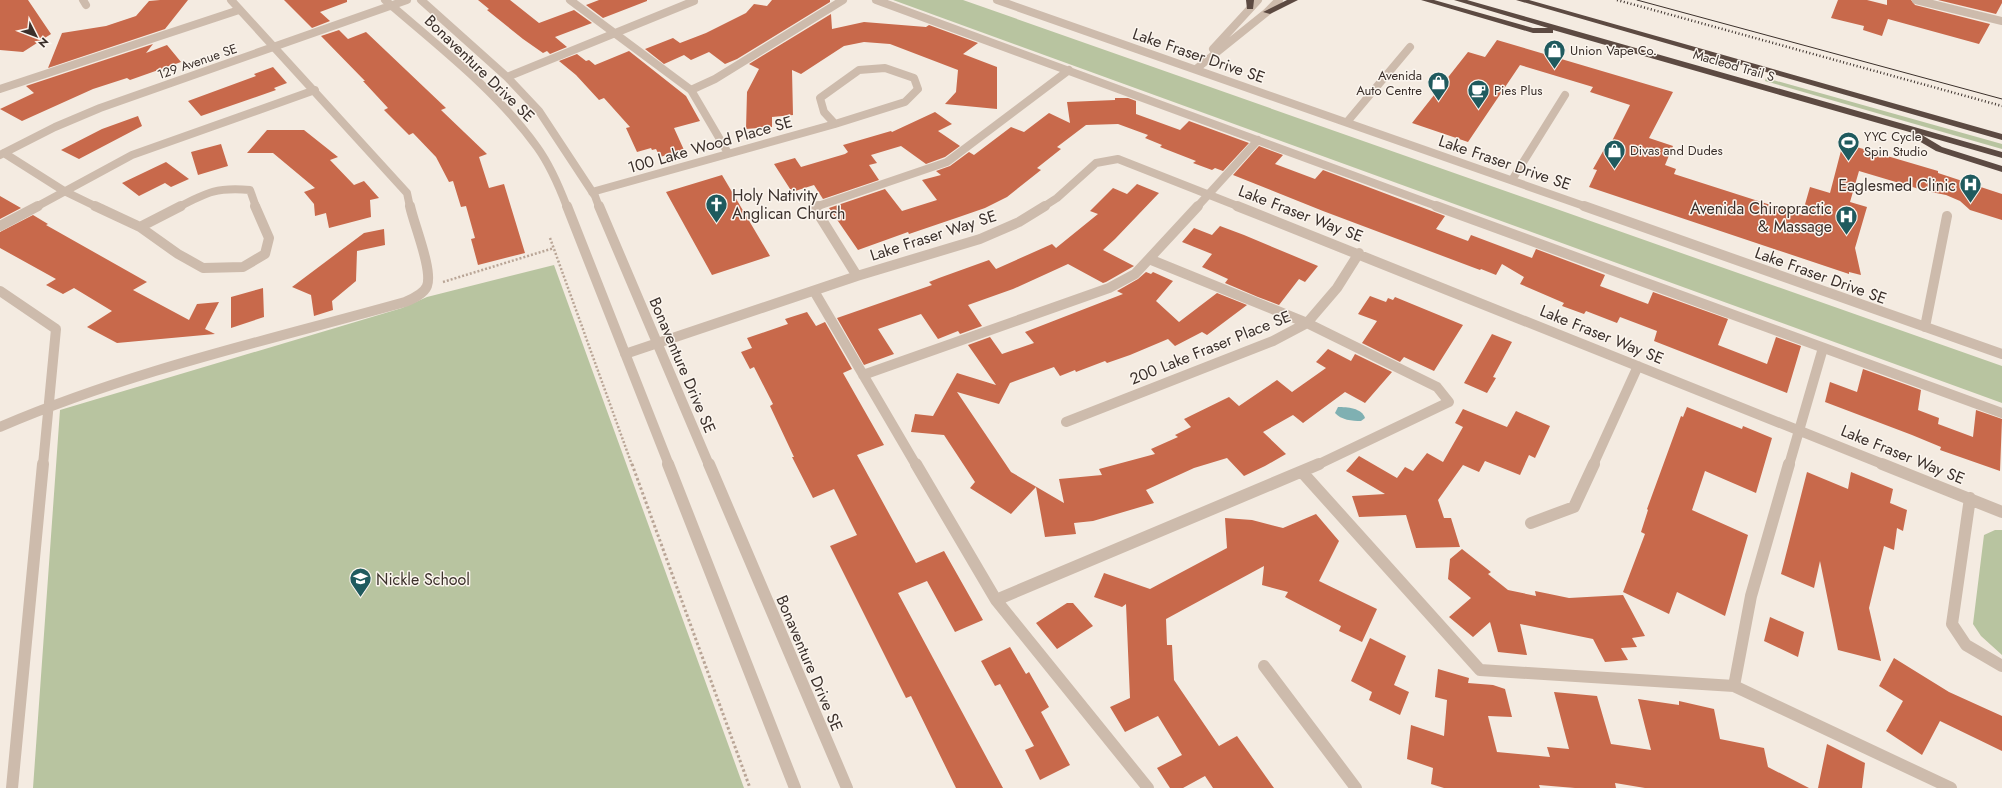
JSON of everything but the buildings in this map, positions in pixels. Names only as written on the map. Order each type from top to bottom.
[{"type":"highway","points":[[1267,12],[1294,0]]},
{"type":"highway","points":[[1426,0],[1533,30],[1579,34]]},
{"type":"highway","name":"Macleod Trail S","points":[[1458,0],[2002,155]]},
{"type":"highway","name":"Macleod Trail S","points":[[1520,0],[2002,137]]},
{"type":"highway","points":[[1894,124],[1939,148],[2002,169]]},
{"type":"street","points":[[0,427],[49,406],[136,377],[405,302],[418,296],[427,287],[429,271],[413,220],[407,193],[315,90],[231,0]]},
{"type":"street","name":"129 Avenue SE","points":[[2,154],[55,127],[100,108],[274,47],[388,3],[407,0]]},
{"type":"street","name":"Bonaventure Drive SE","points":[[421,0],[507,77],[539,111],[592,192],[658,343],[847,788]]},
{"type":"street","points":[[570,0],[691,90],[728,154]]},
{"type":"street","points":[[691,90],[715,79],[843,0]]},
{"type":"street","points":[[876,0],[2002,413]]},
{"type":"street","name":"Lake Fraser Drive SE","points":[[997,0],[1512,180],[2002,354]]},
{"type":"street","points":[[1196,69],[1250,3],[1258,0]]},
{"type":"street","points":[[1196,69],[1267,12],[1279,0]]},
{"type":"street","points":[[1916,0],[2002,21]]},
{"type":"street","points":[[507,77],[694,1]]},
{"type":"street","name":"Bonaventure Drive SE","points":[[388,3],[462,68],[510,114],[538,148],[559,185],[795,788]]},
{"type":"street","points":[[0,89],[239,10]]},
{"type":"street","points":[[1347,122],[1410,47]]},
{"type":"street","name":"100 Lake Wood Place SE","points":[[592,192],[835,124],[890,108],[905,102],[918,89],[914,78],[885,68],[859,70],[820,98],[824,112],[835,124]]},
{"type":"street","points":[[857,276],[814,207],[947,162],[1069,70]]},
{"type":"street","points":[[0,226],[132,155],[315,90]]},
{"type":"street","points":[[1512,180],[1565,95]]},
{"type":"street","points":[[863,375],[1109,288],[1135,274],[1150,259],[1207,193],[1258,140]]},
{"type":"street","points":[[2,154],[64,191],[140,227],[178,254],[202,268],[243,267],[265,254],[269,238],[260,220],[250,190],[230,188],[207,192],[140,227]]},
{"type":"street","name":"Lake Fraser Way SE","points":[[625,354],[857,276],[980,239],[1019,222],[1057,198],[1096,163],[1118,159],[1359,253],[2002,512]]},
{"type":"street","points":[[1925,327],[1947,216]]},
{"type":"street","name":"200 Lake Fraser Place SE","points":[[1066,422],[1273,341],[1307,323],[1337,288],[1359,253]]},
{"type":"street","points":[[996,600],[1302,472],[1449,402],[1437,387],[1307,323],[1150,259]]},
{"type":"street","points":[[0,291],[56,329],[12,788]]},
{"type":"street","points":[[814,291],[996,600],[1148,788]]},
{"type":"street","points":[[1734,686],[1751,596],[1823,348]]},
{"type":"street","points":[[1531,523],[1574,507],[1638,366]]},
{"type":"street","points":[[1302,472],[1480,670],[1734,686],[1952,788]]},
{"type":"street","name":"Lake Fraser Way SE","points":[[1970,498],[1952,624],[1966,645],[2002,666]]},
{"type":"street","points":[[1264,666],[1356,788]]},
{"type":"path","points":[[550,238],[750,788]]},
{"type":"path","points":[[427,287],[554,248]]},
{"type":"green space","points":[[893,0],[963,0],[2002,366],[2002,403]]},
{"type":"green space","points":[[1766,78],[2002,144],[2002,149],[1765,81]]},
{"type":"green space","name":"Nickle School","points":[[554,265],[744,788],[33,788],[60,410],[402,308],[427,297]]},
{"type":"green space","points":[[1995,530],[2002,530],[2002,655],[1981,636],[1973,624],[1984,535]]},
{"type":"water","points":[[1338,407],[1358,410],[1365,418],[1361,421],[1343,419],[1335,413]]},
{"type":"tram line","points":[[1637,0],[2002,99]]},
{"type":"railway","points":[[1617,0],[2002,106]]},
{"type":"place","name":"Union Vape Co.","points":[[1555,70]]},
{"type":"place","name":"Avenida Auto Centre","points":[[1438,102]]},
{"type":"place","name":"Pies Plus","points":[[1478,110]]},
{"type":"place","name":"YYC Cycle Spin Studio","points":[[1849,162]]},
{"type":"place","name":"Divas and Dudes","points":[[1614,170]]},
{"type":"place","name":"Eaglesmed Clinic","points":[[1971,204]]},
{"type":"place","name":"Holy Nativity Anglican Church","points":[[717,224]]},
{"type":"place","name":"Avenida Chiropractic & Massage","points":[[1847,236]]},
{"type":"place","name":"Nickle School","points":[[361,598]]}]
